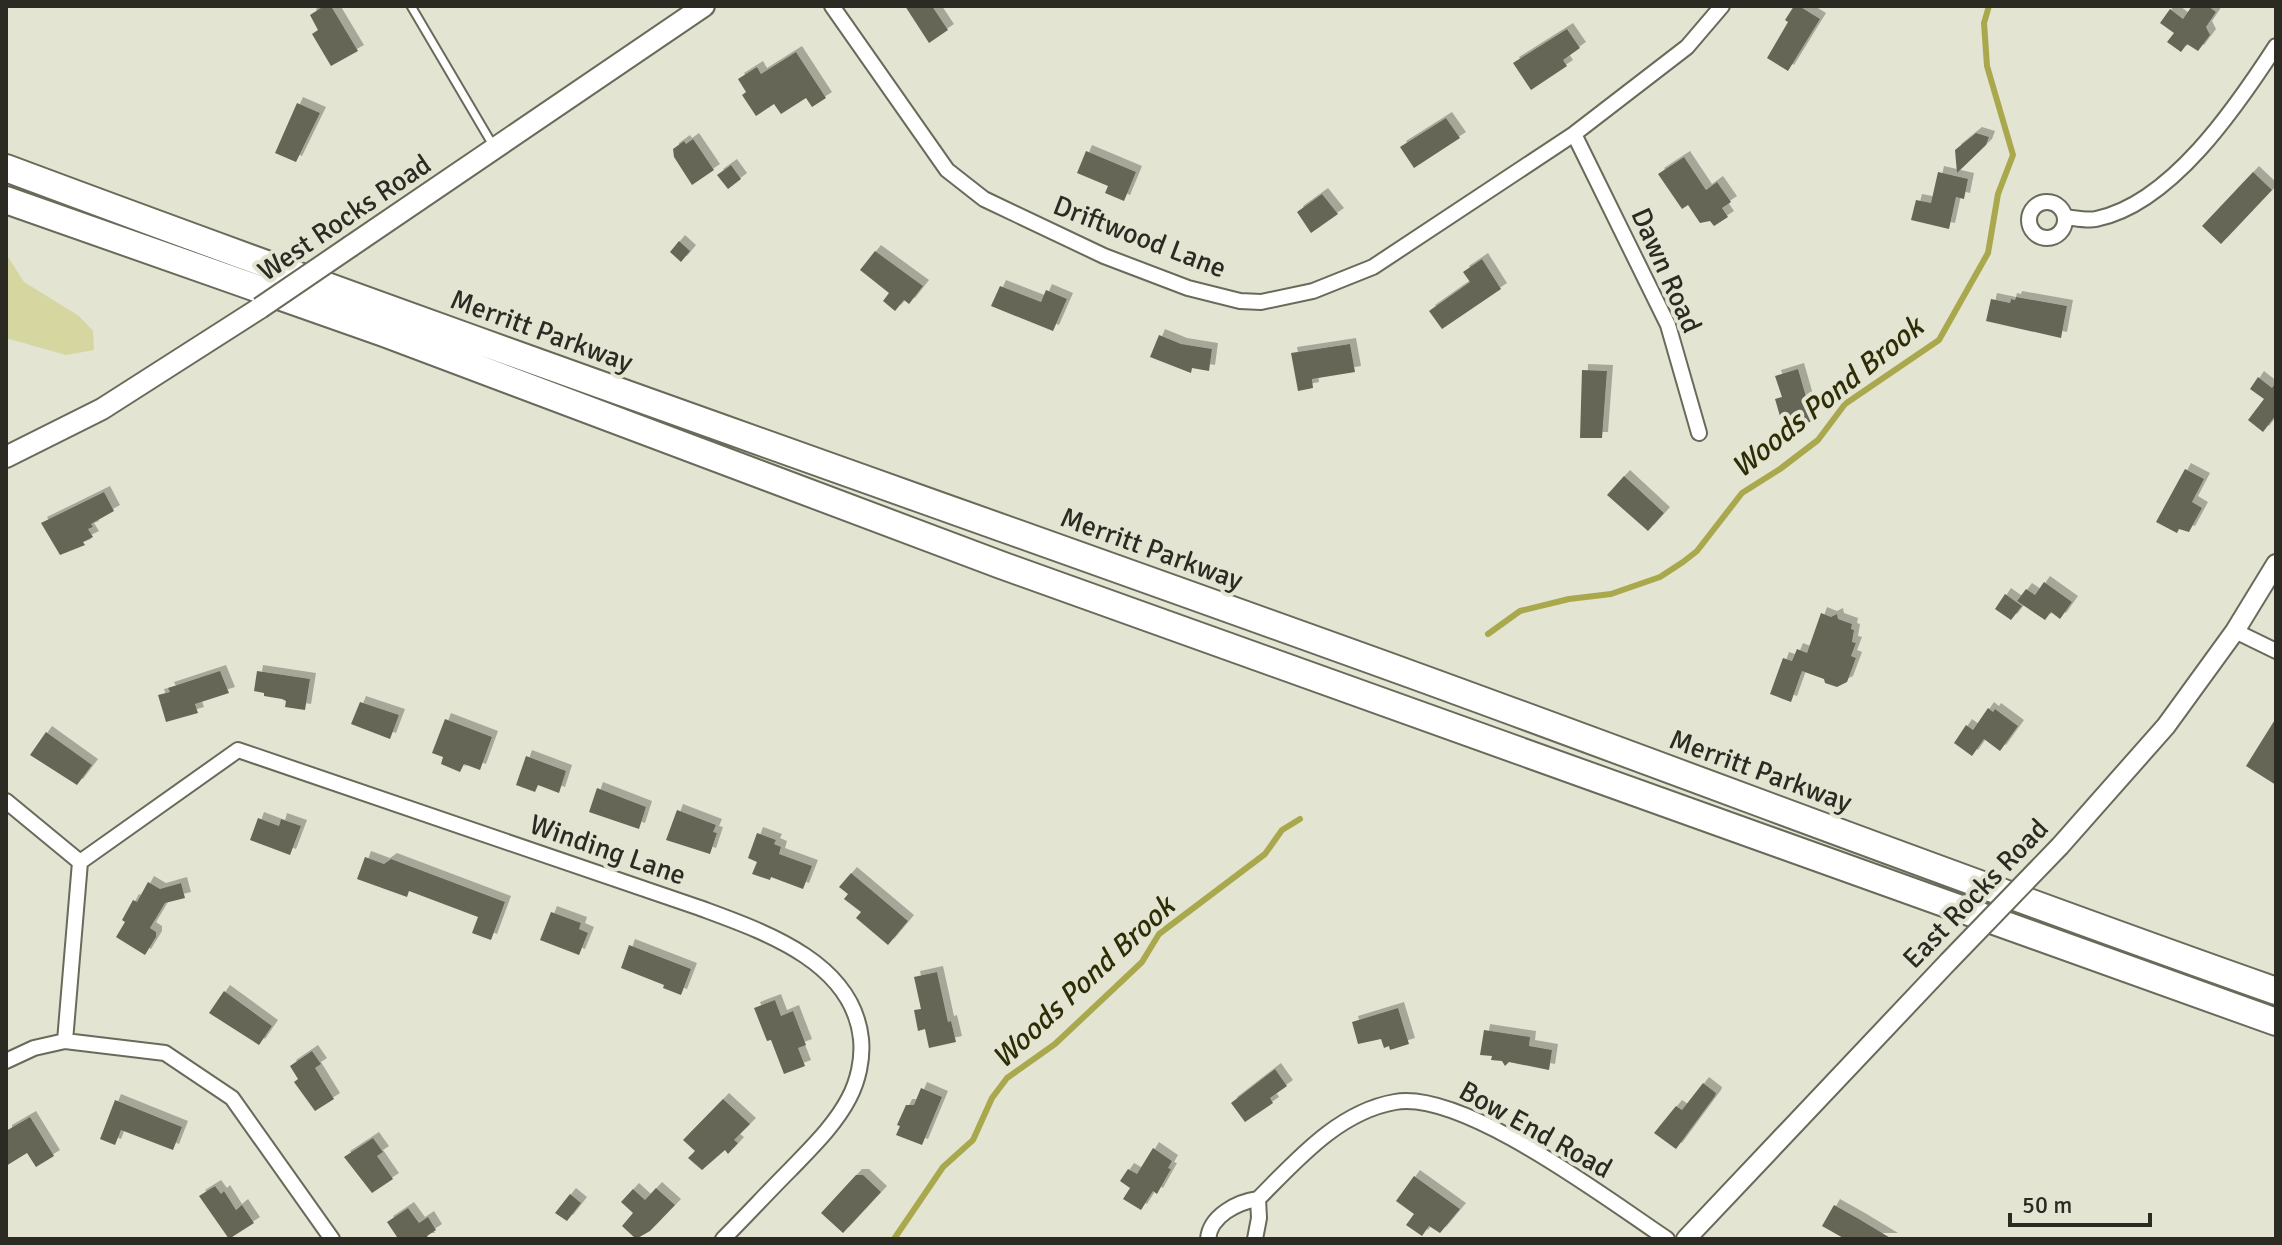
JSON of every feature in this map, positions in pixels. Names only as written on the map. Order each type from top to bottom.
[{"type":"highway","name":"Merritt Parkway","points":[[6,168],[371,303],[1399,670],[2041,908],[2276,991]]},
{"type":"highway","name":"Merritt Parkway","points":[[6,200],[398,339],[1001,565],[2276,1022]]},
{"type":"main road","name":"West Rocks Road","points":[[6,457],[102,409],[260,308],[704,6]]},
{"type":"street","name":"Driftwood Lane","points":[[832,6],[947,170],[984,199],[1104,256],[1188,288],[1240,301],[1261,302],[1313,291],[1373,267],[1574,134],[1687,47],[1722,6]]},
{"type":"street","points":[[2065,217],[2093,220],[2120,212],[2146,198],[2216,132],[2276,46]]},
{"type":"street","name":"Dawn Road","points":[[1574,134],[1668,325],[1699,433]]},
{"type":"street","name":"East Rocks Road","points":[[1686,1239],[2060,846],[2166,726],[2235,631],[2276,564]]},
{"type":"street","points":[[2235,631],[2276,651]]},
{"type":"street","name":"Winding Lane","points":[[80,862],[238,750],[700,908],[754,928],[790,947],[832,978],[853,1009],[860,1028],[862,1051],[858,1075],[850,1097],[827,1131],[723,1239]]},
{"type":"street","points":[[6,801],[80,862],[65,1041]]},
{"type":"street","points":[[6,1061],[34,1048],[65,1041],[165,1053],[232,1098],[332,1239]]},
{"type":"street","name":"Bow End Road","points":[[1208,1239],[1211,1226],[1217,1219],[1247,1200],[1258,1199],[1307,1150],[1342,1124],[1393,1102],[1420,1101],[1452,1111],[1544,1157],[1667,1239]]},
{"type":"street","points":[[1255,1239],[1259,1218],[1258,1199]]},
{"type":"lane","points":[[411,6],[495,148]]},
{"type":"green space","points":[[6,254],[24,282],[79,316],[93,331],[94,350],[66,355],[6,338]]},
{"type":"building","points":[[324,6],[331,6],[358,51],[331,66],[312,34],[318,30],[310,15]]},
{"type":"building","points":[[905,6],[932,6],[948,30],[929,43]]},
{"type":"building","points":[[1794,6],[1820,19],[1788,71],[1767,58]]},
{"type":"building","points":[[2192,6],[2208,6],[2216,12],[2206,27],[2210,35],[2198,51],[2187,44],[2181,52],[2167,42],[2174,33],[2160,23],[2170,9],[2183,19]]},
{"type":"building","points":[[1567,29],[1580,48],[1563,60],[1567,66],[1531,90],[1513,63]]},
{"type":"building","points":[[796,52],[826,98],[812,107],[806,98],[781,114],[774,104],[756,116],[742,95],[746,92],[738,79],[757,67],[761,74]]},
{"type":"building","points":[[297,103],[320,113],[296,162],[275,153]]},
{"type":"building","points":[[1446,118],[1460,138],[1414,168],[1400,147]]},
{"type":"building","points":[[1976,133],[1989,137],[1986,145],[1957,173],[1955,150]]},
{"type":"building","points":[[693,139],[714,170],[692,185],[674,157],[673,149]]},
{"type":"building","points":[[1086,151],[1136,172],[1124,201],[1105,193],[1108,186],[1077,173]]},
{"type":"building","points":[[1684,157],[1706,190],[1717,182],[1731,202],[1722,208],[1728,217],[1714,226],[1710,221],[1700,223],[1688,205],[1682,209],[1658,174]]},
{"type":"building","points":[[731,165],[741,179],[728,189],[717,175]]},
{"type":"building","points":[[1938,172],[1968,179],[1964,199],[1956,197],[1949,229],[1911,220],[1916,200],[1931,203]]},
{"type":"building","points":[[2253,172],[2272,190],[2221,244],[2202,226]]},
{"type":"building","points":[[1322,194],[1338,214],[1311,233],[1297,212]]},
{"type":"building","points":[[679,241],[690,251],[681,262],[670,252]]},
{"type":"building","points":[[875,251],[923,286],[909,304],[904,300],[895,311],[883,301],[889,293],[860,270]]},
{"type":"building","points":[[1482,259],[1501,289],[1442,329],[1429,311],[1470,282],[1463,272]]},
{"type":"building","points":[[1000,286],[1041,302],[1046,290],[1067,299],[1053,331],[991,306]]},
{"type":"building","points":[[2016,297],[2067,306],[2061,338],[1986,321],[1991,299],[2010,303]]},
{"type":"building","points":[[1159,335],[1181,344],[1212,349],[1209,371],[1192,368],[1191,373],[1150,357]]},
{"type":"building","points":[[1350,344],[1355,372],[1312,379],[1313,388],[1298,391],[1291,353]]},
{"type":"building","points":[[1798,369],[1813,421],[1784,430],[1775,399],[1782,397],[1775,376]]},
{"type":"building","points":[[1582,370],[1607,371],[1602,438],[1580,438]]},
{"type":"building","points":[[2258,377],[2272,388],[2276,382],[2276,415],[2263,432],[2248,420],[2264,399],[2250,389]]},
{"type":"building","points":[[2185,469],[2204,479],[2192,502],[2202,508],[2189,532],[2179,529],[2177,533],[2156,522]]},
{"type":"building","points":[[1624,476],[1664,513],[1648,531],[1607,495]]},
{"type":"building","points":[[104,492],[114,511],[91,524],[93,527],[88,529],[93,537],[83,542],[85,545],[60,555],[41,523]]},
{"type":"building","points":[[2044,582],[2072,602],[2060,619],[2051,612],[2045,620],[2017,601],[2026,589],[2035,595]]},
{"type":"building","points":[[2005,594],[2022,606],[2011,620],[1995,609]]},
{"type":"building","points":[[1821,613],[1831,617],[1837,614],[1838,619],[1852,624],[1852,642],[1856,643],[1851,656],[1856,658],[1847,682],[1837,687],[1802,671],[1791,702],[1770,694],[1783,658],[1792,661],[1797,649],[1807,653]]},
{"type":"building","points":[[220,671],[229,693],[195,704],[198,713],[166,722],[158,695],[170,692],[168,688]]},
{"type":"building","points":[[257,671],[310,679],[305,710],[285,707],[286,701],[254,691]]},
{"type":"building","points":[[360,702],[399,715],[390,739],[351,724]]},
{"type":"building","points":[[1988,708],[1993,712],[1995,709],[2018,726],[2000,751],[1984,739],[1972,756],[1954,743],[1966,725],[1973,730]]},
{"type":"building","points":[[2276,718],[2276,785],[2246,766]]},
{"type":"building","points":[[445,719],[492,737],[480,770],[464,764],[460,772],[441,764],[443,757],[432,753]]},
{"type":"building","points":[[46,732],[92,765],[77,785],[30,755]]},
{"type":"building","points":[[526,756],[566,771],[559,793],[538,785],[535,792],[516,785]]},
{"type":"building","points":[[597,788],[646,807],[639,829],[589,812]]},
{"type":"building","points":[[677,810],[716,825],[713,832],[717,833],[710,854],[666,840]]},
{"type":"building","points":[[258,818],[279,826],[281,819],[301,826],[290,855],[250,840]]},
{"type":"building","points":[[757,833],[776,840],[774,844],[781,847],[779,854],[812,866],[803,889],[771,877],[770,880],[752,874],[757,862],[748,858]]},
{"type":"building","points":[[365,857],[384,864],[391,859],[505,902],[491,940],[472,933],[478,917],[409,891],[407,897],[357,879]]},
{"type":"building","points":[[851,873],[908,921],[888,945],[856,918],[861,912],[844,899],[848,894],[839,887]]},
{"type":"building","points":[[148,882],[160,889],[181,883],[185,898],[165,903],[150,928],[156,932],[156,937],[145,955],[116,937],[133,900],[137,902]]},
{"type":"building","points":[[551,912],[581,923],[579,929],[588,933],[579,955],[540,940]]},
{"type":"building","points":[[629,945],[691,969],[681,995],[621,968]]},
{"type":"building","points":[[937,972],[948,1022],[951,1021],[956,1042],[929,1048],[925,1029],[918,1031],[914,1010],[921,1009],[914,977]]},
{"type":"building","points":[[224,991],[272,1026],[259,1045],[209,1013]]},
{"type":"building","points":[[775,1000],[781,1016],[793,1011],[806,1045],[798,1048],[805,1066],[784,1074],[754,1008]]},
{"type":"building","points":[[1398,1008],[1409,1044],[1390,1050],[1389,1046],[1384,1048],[1381,1039],[1358,1044],[1352,1022]]},
{"type":"building","points":[[1484,1030],[1530,1037],[1529,1046],[1552,1050],[1549,1070],[1509,1062],[1505,1066],[1502,1061],[1491,1060],[1492,1056],[1480,1055]]},
{"type":"building","points":[[312,1051],[321,1064],[315,1068],[334,1099],[315,1111],[294,1082],[298,1079],[290,1066]]},
{"type":"building","points":[[1275,1069],[1287,1086],[1270,1098],[1273,1103],[1245,1122],[1231,1103]]},
{"type":"building","points":[[1703,1083],[1716,1093],[1715,1096],[1676,1149],[1654,1133],[1676,1106],[1682,1110]]},
{"type":"building","points":[[921,1088],[942,1097],[922,1145],[896,1135],[906,1105],[914,1105]]},
{"type":"building","points":[[723,1099],[750,1124],[734,1140],[738,1143],[728,1154],[725,1150],[702,1170],[688,1158],[695,1151],[683,1140]]},
{"type":"building","points":[[115,1100],[182,1127],[173,1150],[121,1130],[115,1145],[100,1139]]},
{"type":"building","points":[[30,1117],[54,1156],[36,1167],[27,1153],[6,1166],[6,1131]]},
{"type":"building","points":[[373,1138],[383,1152],[377,1156],[393,1179],[372,1193],[344,1157]]},
{"type":"building","points":[[1153,1148],[1172,1161],[1168,1168],[1171,1169],[1157,1194],[1153,1191],[1141,1210],[1123,1199],[1130,1188],[1120,1181],[1128,1169],[1137,1174]]},
{"type":"building","points":[[856,1175],[863,1175],[881,1192],[843,1233],[821,1213]]},
{"type":"building","points":[[1414,1176],[1460,1209],[1440,1233],[1429,1226],[1422,1236],[1406,1225],[1414,1214],[1396,1201]]},
{"type":"building","points":[[215,1186],[221,1194],[224,1191],[236,1210],[242,1205],[254,1223],[229,1239],[199,1196]]},
{"type":"building","points":[[656,1188],[675,1205],[650,1231],[636,1239],[622,1226],[633,1213],[621,1202],[633,1189],[645,1200]]},
{"type":"building","points":[[570,1194],[581,1203],[567,1221],[555,1213]]},
{"type":"building","points":[[1834,1205],[1892,1239],[1845,1239],[1822,1226]]},
{"type":"building","points":[[408,1208],[419,1223],[428,1217],[436,1230],[427,1236],[429,1239],[394,1239],[397,1237],[387,1222]]},
{"type":"waterway","name":"Woods Pond Brook","points":[[1488,634],[1520,611],[1569,599],[1611,594],[1660,577],[1697,551],[1742,493],[1818,440],[1845,404],[1939,340],[1988,253],[1998,194],[2013,155],[1987,66],[1984,23],[1989,6]]},
{"type":"waterway","name":"Woods Pond Brook","points":[[894,1239],[943,1167],[973,1140],[992,1098],[1007,1078],[1055,1044],[1123,980],[1142,962],[1159,934],[1265,854],[1282,830],[1300,819]]}]
